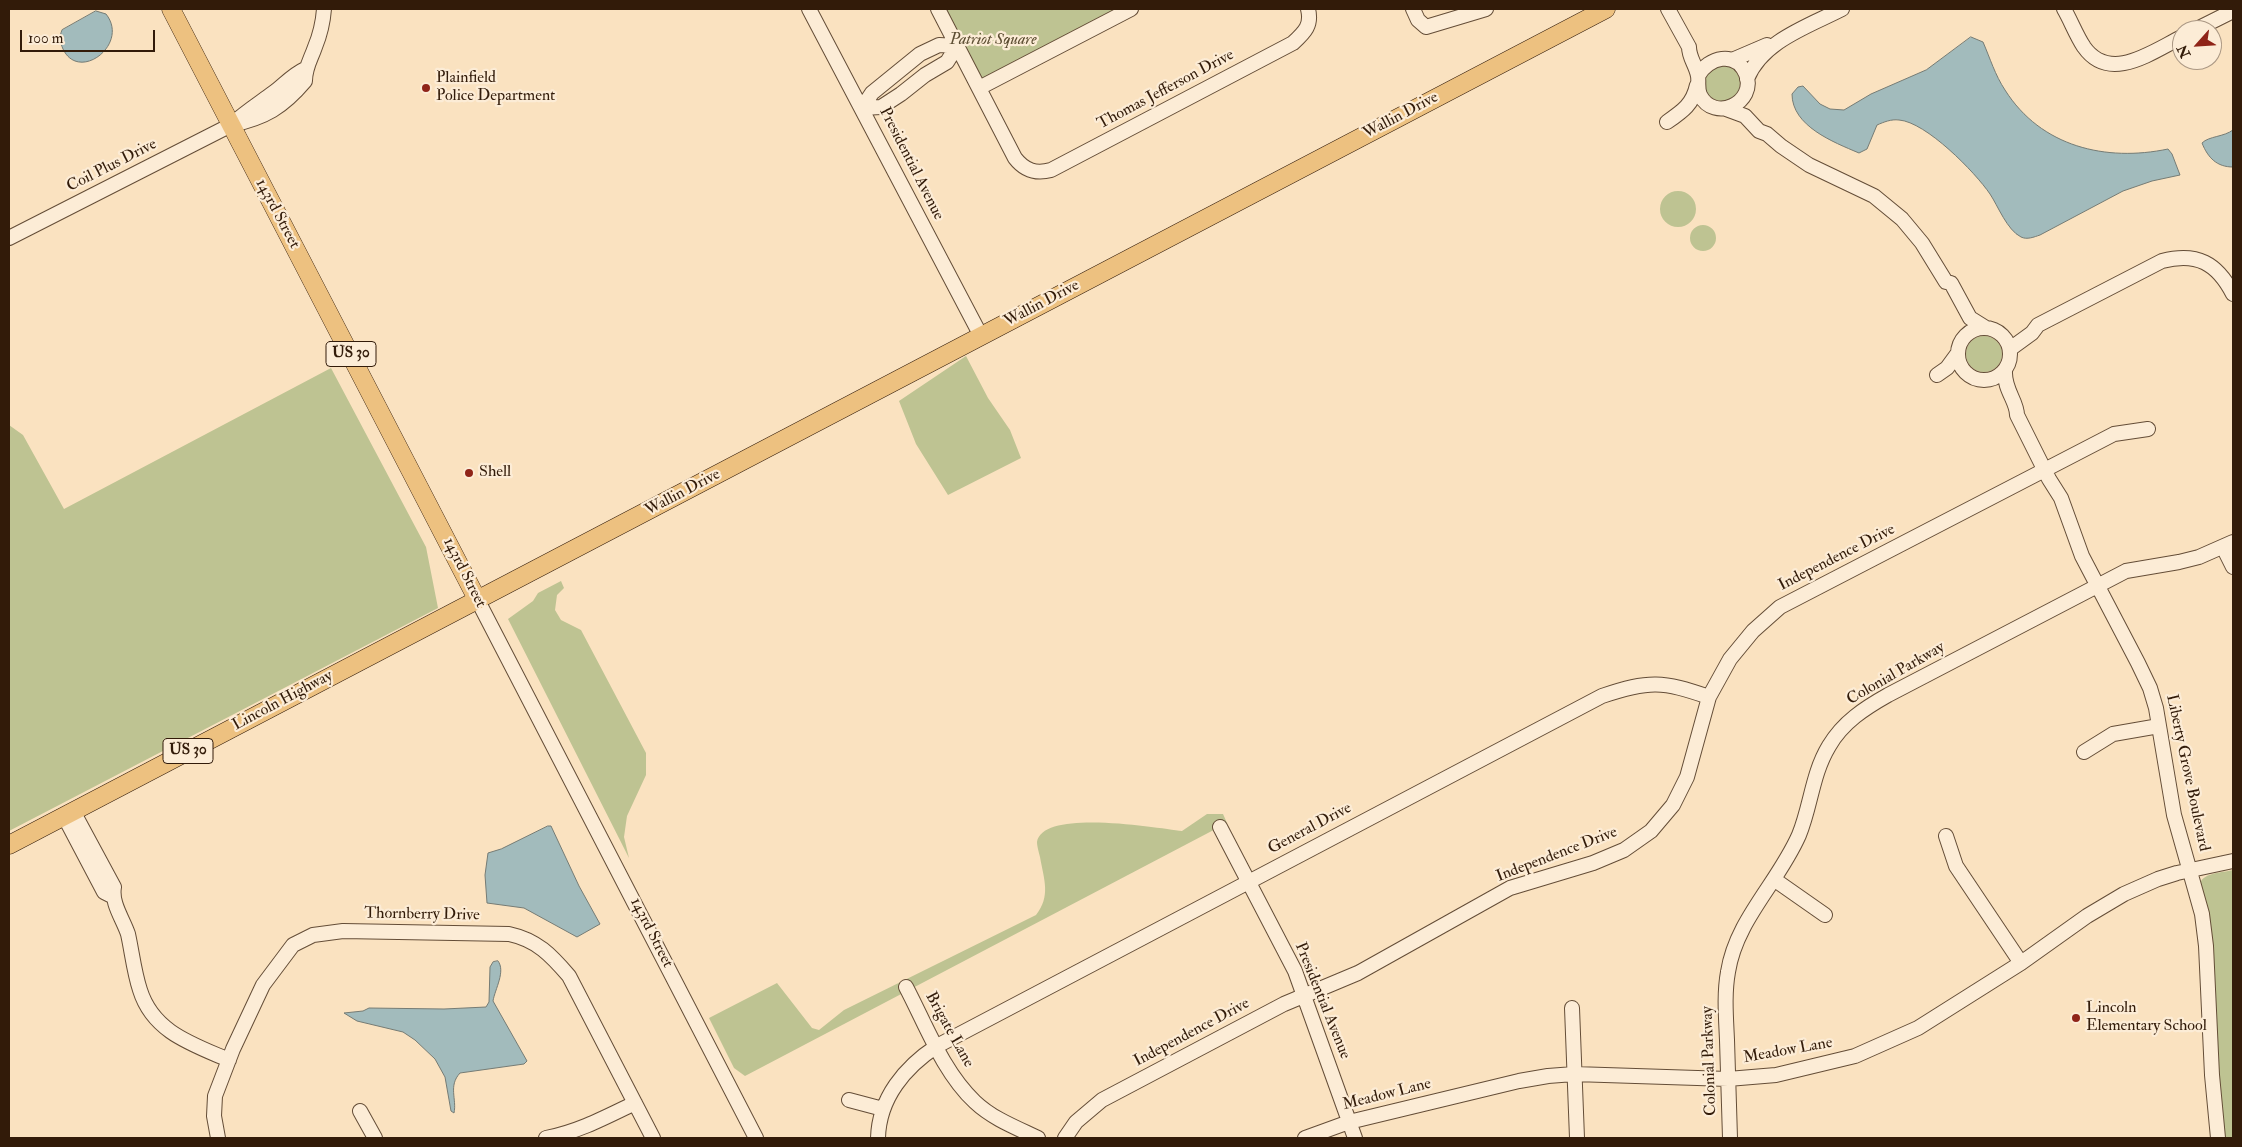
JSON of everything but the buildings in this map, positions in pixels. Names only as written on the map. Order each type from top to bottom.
[{"type":"main road","name":"143rd Street","points":[[171,9],[477,599]]},
{"type":"main road","name":"Wallin Drive","points":[[477,599],[1606,9]]},
{"type":"main road","name":"Lincoln Highway","points":[[9,845],[477,599]]},
{"type":"street","name":"Coil Plus Drive","points":[[9,238],[231,125],[248,109],[274,92],[294,74],[305,69],[315,48],[323,23],[324,9]]},
{"type":"street","name":"Presidential Avenue","points":[[809,9],[981,336]]},
{"type":"street","points":[[938,9],[979,88],[1131,9]]},
{"type":"street","name":"Thomas Jefferson Drive","points":[[979,88],[1021,166],[1032,171],[1042,172],[1051,170],[1293,43],[1309,26],[1308,9]]},
{"type":"street","points":[[1413,9],[1418,20],[1426,27],[1486,9]]},
{"type":"street","points":[[1668,9],[1690,46],[1689,54],[1704,100],[1712,106],[1745,116],[1759,131],[1767,134],[1808,165],[1874,196],[1902,219],[1922,243],[1946,282],[1951,283],[1970,318],[1986,328],[2001,334],[2016,332],[2030,325],[2038,325]]},
{"type":"street","points":[[1726,109],[1740,102],[1745,95],[1752,67],[1772,45],[1842,9]]},
{"type":"street","points":[[2064,9],[2085,48],[2098,59],[2111,65],[2129,63],[2172,42]]},
{"type":"street","points":[[2215,20],[2233,11]]},
{"type":"street","points":[[862,108],[872,93],[920,54],[939,45],[957,46]]},
{"type":"street","points":[[1732,60],[1765,45],[1772,45]]},
{"type":"street","points":[[862,108],[881,107],[902,94],[925,75],[947,62],[957,46]]},
{"type":"street","points":[[1690,46],[1716,59],[1732,60],[1739,64],[1748,79]]},
{"type":"street","points":[[1712,106],[1668,125],[1689,106],[1694,98],[1698,81],[1708,63],[1716,59]]},
{"type":"street","points":[[1745,95],[1755,114],[1766,127],[1767,134]]},
{"type":"street","points":[[2010,350],[2032,333],[2038,325],[2162,261],[2179,257],[2200,260],[2212,266],[2221,275],[2233,294]]},
{"type":"street","points":[[1946,282],[1944,287],[1961,323],[1964,338]]},
{"type":"street","points":[[1986,328],[1970,333],[1964,338],[1958,354],[1938,378],[1955,375],[1968,375],[1985,380],[1996,378],[2005,371],[2010,350],[2001,334]]},
{"type":"street","points":[[1958,354],[1959,362],[1968,375]]},
{"type":"street","name":"Liberty Grove Boulevard","points":[[2005,371],[2006,387],[2017,410],[2017,415],[2044,470],[2061,498],[2082,556],[2150,688],[2159,726],[2169,790],[2202,914],[2206,946],[2212,1075],[2218,1138]]},
{"type":"street","name":"Liberty Grove Boulevard","points":[[1985,380],[1994,387],[2011,414],[2017,415]]},
{"type":"street","name":"Independence Drive","points":[[1065,1138],[1076,1122],[1102,1100],[1284,1004],[1358,973],[1510,888],[1593,863],[1624,850],[1651,831],[1673,805],[1686,777],[1709,697],[1730,659],[1753,631],[1780,607],[2114,434],[2148,429]]},
{"type":"street","points":[[2228,544],[2233,567]]},
{"type":"street","name":"Colonial Parkway","points":[[1730,1138],[1726,996],[1731,958],[1742,928],[1775,880],[1799,834],[1818,767],[1829,746],[1843,727],[1865,709],[1888,695],[2126,571],[2179,562],[2228,544]]},
{"type":"street","name":"143rd Street","points":[[477,599],[756,1138]]},
{"type":"street","name":"General Drive","points":[[878,1138],[883,1109],[892,1090],[904,1073],[919,1058],[936,1046],[1602,696],[1633,686],[1658,683],[1681,687],[1709,697]]},
{"type":"street","points":[[2084,752],[2113,734],[2159,726]]},
{"type":"street","points":[[68,814],[114,887],[112,896],[126,928],[139,988],[150,1012],[172,1034],[229,1060]]},
{"type":"street","name":"Presidential Avenue","points":[[1220,827],[1295,970],[1354,1138]]},
{"type":"street","points":[[1946,836],[1956,866],[2021,963]]},
{"type":"street","name":"Meadow Lane","points":[[1305,1138],[1349,1122],[1519,1081],[1574,1074],[1728,1078],[1776,1074],[1855,1056],[1918,1028],[2021,963],[2087,916],[2124,894],[2158,879],[2190,870],[2233,862]]},
{"type":"street","points":[[1775,880],[1825,915]]},
{"type":"street","name":"Thornberry Drive","points":[[218,1138],[214,1116],[215,1096],[263,985],[294,945],[314,936],[343,931],[509,934],[526,938],[541,948],[554,959],[568,976],[653,1138]]},
{"type":"street","name":"Brigate Lane","points":[[906,987],[936,1046],[959,1083],[975,1102],[994,1116],[1038,1138]]},
{"type":"street","points":[[1572,1008],[1577,1138]]},
{"type":"street","points":[[849,1100],[883,1109]]},
{"type":"street","points":[[546,1138],[566,1134],[635,1103]]},
{"type":"street","points":[[360,1111],[375,1138]]},
{"type":"green space","name":"Patriot Square","points":[[942,9],[1121,9],[980,82]]},
{"type":"green space","points":[[1722,65],[1729,66],[1735,70],[1739,76],[1739,90],[1735,96],[1729,100],[1722,101],[1715,100],[1709,96],[1705,90],[1704,83],[1705,76],[1709,70],[1715,66]]},
{"type":"green space","points":[[1678,191],[1685,192],[1691,196],[1695,202],[1695,216],[1691,222],[1685,226],[1678,227],[1671,226],[1665,222],[1661,216],[1660,209],[1661,202],[1665,196],[1671,192]]},
{"type":"green space","points":[[1703,225],[1712,229],[1716,238],[1712,247],[1703,251],[1694,247],[1690,238],[1694,229]]},
{"type":"green space","points":[[1984,336],[1991,337],[1997,341],[2001,347],[2001,361],[1997,367],[1991,371],[1984,372],[1977,371],[1971,367],[1967,361],[1966,354],[1967,347],[1971,341],[1977,337]]},
{"type":"green space","points":[[966,356],[988,398],[1010,430],[1021,458],[948,495],[916,444],[899,401]]},
{"type":"green space","points":[[331,368],[426,547],[438,608],[9,831],[9,425],[23,435],[64,509]]},
{"type":"green space","points":[[561,581],[564,588],[557,595],[555,610],[561,620],[581,630],[646,753],[646,775],[627,816],[624,837],[629,858],[508,619],[533,601],[538,593]]},
{"type":"green space","points":[[1207,814],[1223,814],[1227,823],[745,1076],[734,1068],[709,1018],[777,983],[812,1028],[819,1030],[844,1010],[1036,915],[1044,901],[1045,894],[1037,842],[1044,832],[1058,826],[1079,823],[1127,824],[1182,831]]},
{"type":"green space","points":[[2233,870],[2233,1138],[2222,1138],[2199,886],[2201,881],[2208,876]]},
{"type":"water","points":[[96,11],[106,14],[112,26],[112,37],[107,47],[100,56],[90,61],[80,62],[70,58],[61,44],[62,30]]},
{"type":"water","points":[[1971,37],[1983,42],[2001,84],[2020,109],[2037,125],[2056,137],[2077,146],[2099,151],[2145,153],[2168,149],[2172,154],[2180,175],[2152,181],[2123,191],[2040,235],[2023,238],[2011,229],[1990,194],[1962,161],[1936,138],[1922,129],[1899,120],[1890,120],[1882,123],[1877,125],[1867,149],[1859,153],[1826,138],[1806,124],[1794,105],[1792,94],[1798,87],[1803,86],[1820,104],[1830,109],[1844,110],[1871,94],[1926,70]]},
{"type":"water","points":[[2233,130],[2233,167],[2227,167],[2214,161],[2202,143]]},
{"type":"water","points":[[551,826],[579,886],[600,924],[577,937],[524,908],[487,903],[485,875],[488,853],[501,849]]},
{"type":"water","points":[[498,961],[501,970],[493,1001],[527,1061],[524,1064],[460,1073],[454,1083],[454,1113],[451,1111],[445,1077],[435,1059],[415,1040],[403,1032],[357,1021],[344,1013],[363,1011],[369,1008],[444,1009],[486,1007],[489,1002],[490,967],[493,962]]},
{"type":"place","name":"Plainfield Police Department","points":[[426,88]]},
{"type":"place","name":"Shell","points":[[469,473]]},
{"type":"place","name":"Lincoln Elementary School","points":[[2076,1018]]}]
